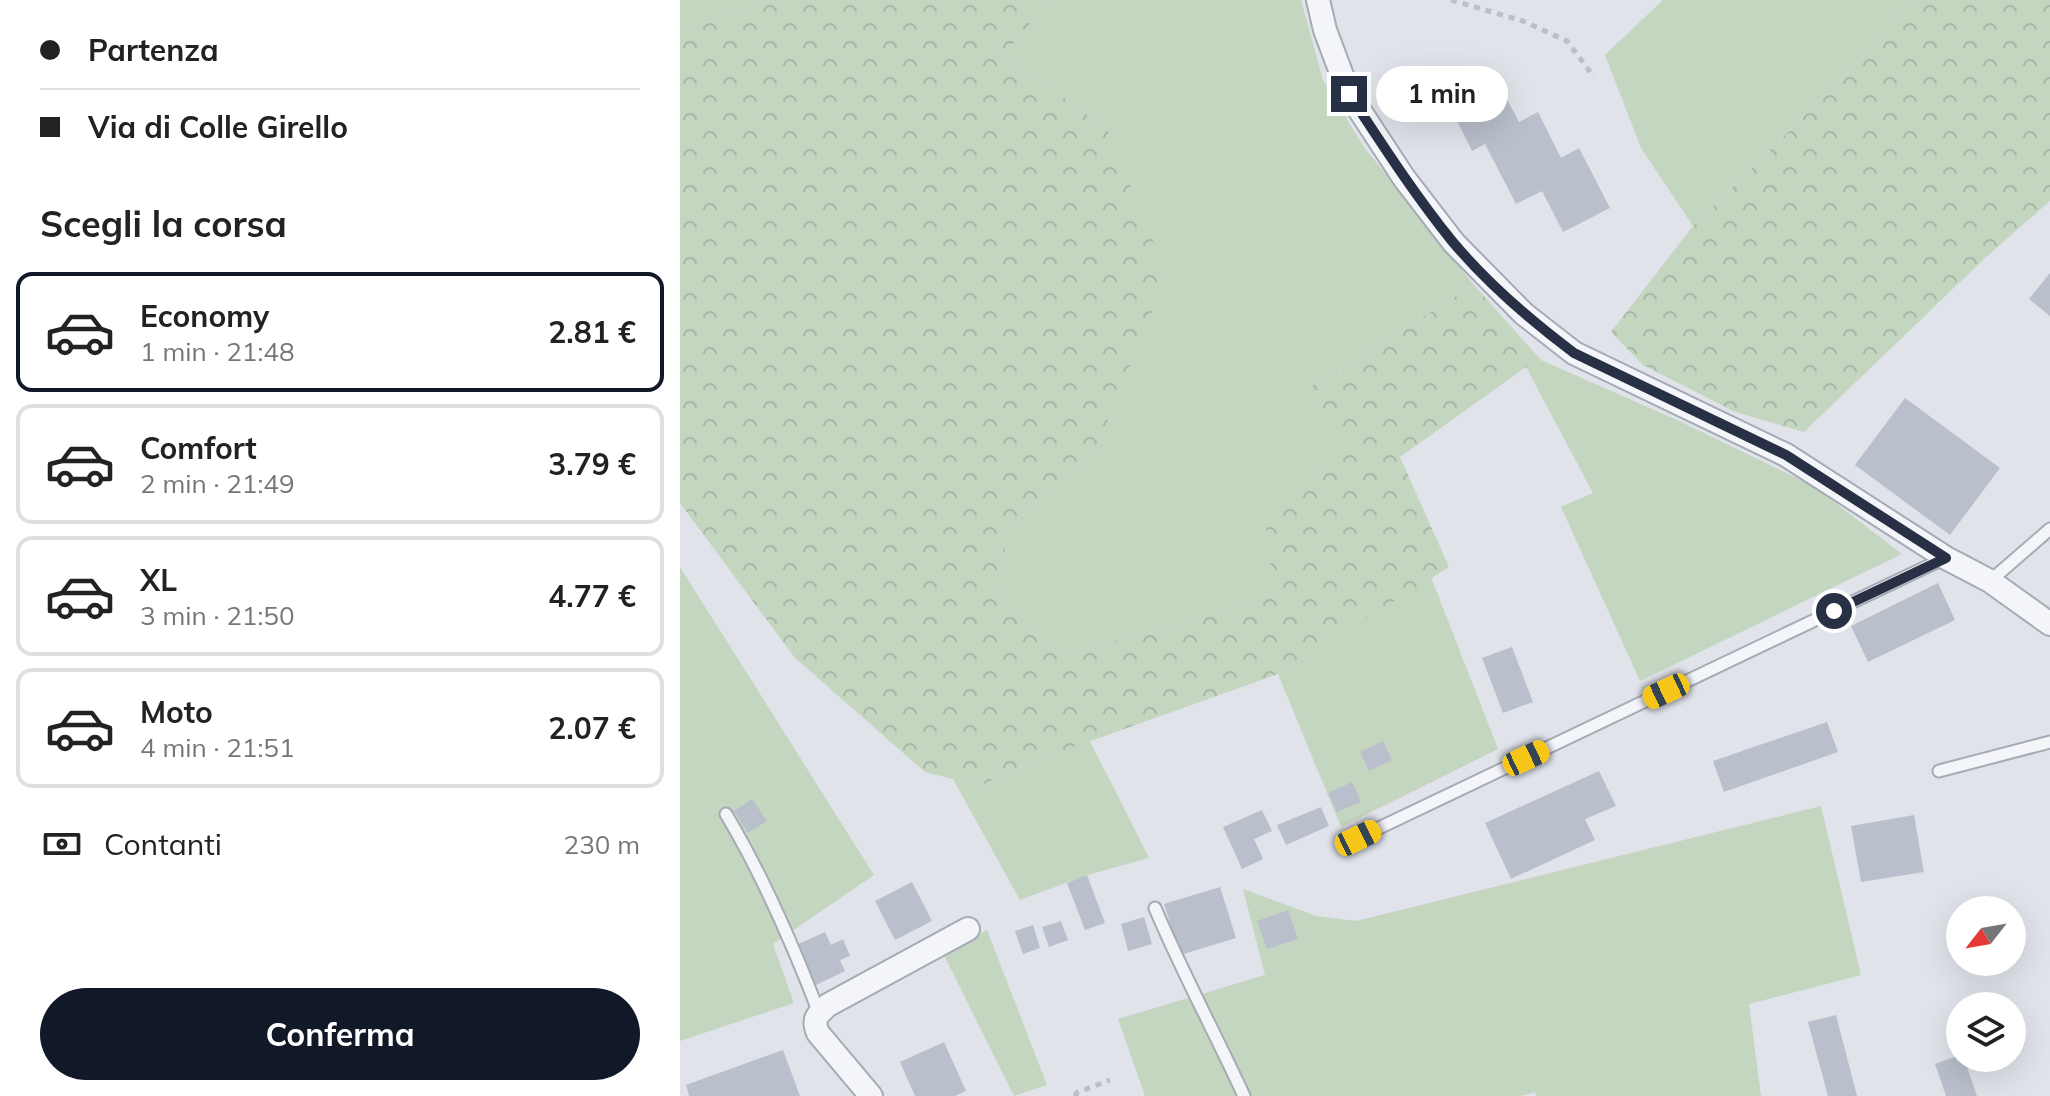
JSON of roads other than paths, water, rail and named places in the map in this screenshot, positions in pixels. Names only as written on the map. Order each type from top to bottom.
[{"type":"street","points":[[1318,0],[1325,30],[1349,94],[1404,178],[1454,243],[1524,314],[1574,353],[1786,455],[1946,558],[1990,581],[2050,624]]},
{"type":"street","points":[[871,1096],[818,1033],[814,1024],[819,1013],[828,1005],[968,929]]},
{"type":"lane","points":[[1990,581],[2050,529]]},
{"type":"lane","points":[[1358,838],[1946,558]]},
{"type":"lane","points":[[1939,771],[2050,742]]},
{"type":"lane","points":[[726,814],[752,857],[819,1013]]},
{"type":"lane","points":[[1155,908],[1244,1096]]}]
